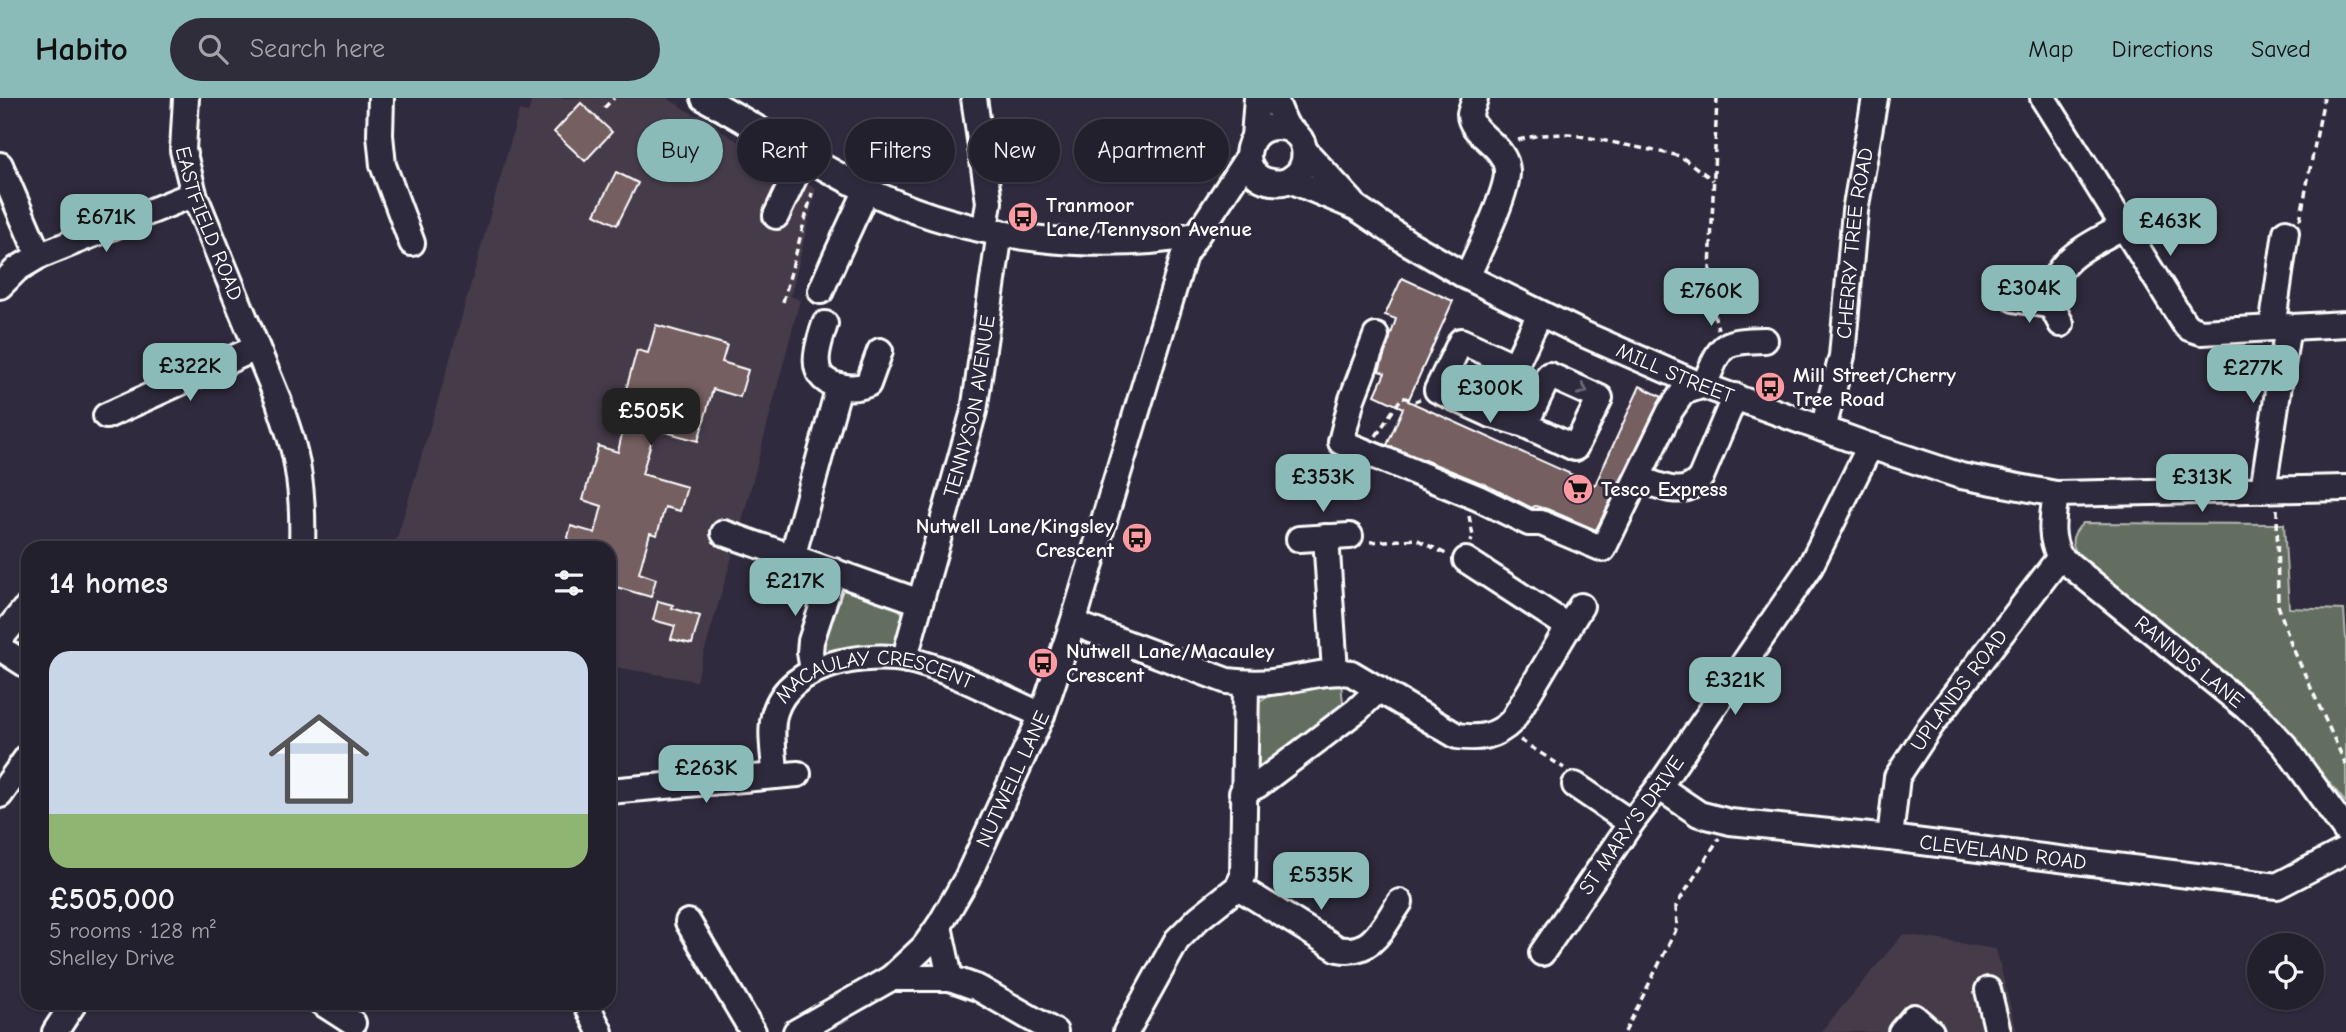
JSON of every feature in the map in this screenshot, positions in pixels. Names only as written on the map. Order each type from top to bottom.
[{"type":"street","name":"EASTFIELD ROAD","points":[[186,98],[183,150],[194,194],[279,402],[297,464],[302,507],[302,541]]},
{"type":"street","points":[[381,98],[383,164],[412,243]]},
{"type":"street","name":"TENNYSON AVENUE","points":[[907,660],[920,603],[974,411],[992,230],[974,98]]},
{"type":"street","points":[[1257,98],[1250,167],[1257,176],[1266,181],[1285,182]]},
{"type":"street","points":[[831,169],[867,189],[920,212],[992,230],[1078,243],[1144,242],[1203,226],[1253,190],[1285,182],[1300,171],[1305,152],[1302,143],[1289,129],[1274,98]]},
{"type":"street","points":[[1467,277],[1506,180],[1507,169],[1502,153],[1473,124],[1470,114],[1475,98]]},
{"type":"street","name":"CHERRY TREE ROAD","points":[[1823,429],[1842,356],[1855,211],[1875,98]]},
{"type":"street","points":[[2043,98],[2189,328],[2201,332],[2280,327],[2345,319]]},
{"type":"street","points":[[710,99],[744,119]]},
{"type":"street","points":[[1251,147],[1261,130],[1270,127],[1289,129]]},
{"type":"street","name":"NUTWELL LANE","points":[[796,1032],[891,978],[924,947],[967,878],[1042,715],[1073,623],[1184,255],[1251,147]]},
{"type":"street","name":"MILL STREET","points":[[1305,152],[1357,208],[1407,242],[1467,277],[1540,313],[1704,385],[1961,476],[2056,494],[2346,488]]},
{"type":"street","points":[[0,164],[39,256]]},
{"type":"street","points":[[776,216],[797,182]]},
{"type":"street","name":"MILL STREET","points":[[1285,182],[1357,208]]},
{"type":"street","points":[[821,290],[867,189]]},
{"type":"street","points":[[0,286],[17,269],[39,256],[194,194]]},
{"type":"street","points":[[2014,299],[2057,315],[2051,297],[2058,272],[2069,259],[2124,226]]},
{"type":"street","points":[[2270,490],[2286,232]]},
{"type":"street","points":[[1485,411],[1515,366],[1540,313]]},
{"type":"street","points":[[825,324],[817,349],[817,370],[828,383],[850,388],[868,384],[880,351]]},
{"type":"street","points":[[1376,336],[1352,399],[1342,442],[1529,523],[1541,523],[1603,550],[1670,411],[1683,393],[1704,385],[1718,352],[1730,342],[1765,340]]},
{"type":"street","points":[[1515,366],[1461,341],[1437,390],[1525,425]]},
{"type":"street","points":[[106,416],[256,348]]},
{"type":"street","points":[[792,558],[839,386]]},
{"type":"street","points":[[1638,478],[1671,490],[1680,491],[1696,485],[1735,396]]},
{"type":"street","name":"ST MARY'S DRIVE","points":[[1542,953],[1630,822],[1659,787],[1810,567],[1870,446]]},
{"type":"street","points":[[2056,494],[2051,529],[2053,545],[2060,557]]},
{"type":"street","points":[[724,533],[920,603]]},
{"type":"street","points":[[1299,538],[1338,536],[1335,671]]},
{"type":"street","name":"RANNDS LANE","points":[[2060,557],[2259,718],[2285,746],[2346,831]]},
{"type":"street","name":"UPLANDS ROAD","points":[[1890,838],[1897,777],[1932,724],[2060,557]]},
{"type":"street","points":[[1073,623],[1216,678],[1246,683],[1275,682],[1335,671],[1351,673],[1457,736],[1475,739],[1503,729],[1512,721],[1567,616],[1466,560]]},
{"type":"street","points":[[813,670],[811,641],[834,571]]},
{"type":"street","points":[[0,639],[21,614]]},
{"type":"street","points":[[0,648],[21,662]]},
{"type":"street","name":"MACAULAY CRESCENT","points":[[616,790],[787,775],[775,713],[791,685],[813,670],[839,662],[907,660],[933,667],[1042,715]]},
{"type":"street","points":[[1126,1032],[1177,940],[1199,918],[1238,887],[1244,869],[1242,793],[1246,683]]},
{"type":"street","points":[[1242,793],[1258,785],[1357,710],[1379,689]]},
{"type":"street","points":[[0,795],[21,766]]},
{"type":"street","points":[[1575,785],[1630,822]]},
{"type":"street","name":"CLEVELAND ROAD","points":[[1659,787],[1699,814],[1730,822],[1890,838],[2277,887],[2346,850]]},
{"type":"street","points":[[1238,887],[1338,949],[1349,951],[1371,943],[1387,908]]},
{"type":"street","points":[[688,922],[753,1032]]},
{"type":"street","points":[[939,926],[950,978]]},
{"type":"street","points":[[891,978],[950,978],[978,988],[1055,1032]]},
{"type":"street","points":[[1988,989],[1998,1032]]},
{"type":"street","points":[[58,1031],[70,1010]]},
{"type":"street","points":[[333,1010],[353,1023]]},
{"type":"street","points":[[589,1010],[600,1032]]},
{"type":"street","points":[[1901,1032],[1914,1017],[1931,1032]]},
{"type":"path","points":[[604,108],[614,98]]},
{"type":"path","points":[[1717,98],[1709,295],[1724,347]]},
{"type":"path","points":[[2286,232],[2300,221],[2324,98]]},
{"type":"path","points":[[1495,146],[1539,135],[1569,134],[1680,156],[1713,180]]},
{"type":"path","points":[[783,302],[807,182]]},
{"type":"path","points":[[1365,452],[1402,397],[1415,401],[1437,390]]},
{"type":"path","points":[[2270,490],[2278,605],[2291,644],[2346,765]]},
{"type":"path","points":[[1338,536],[1360,542],[1416,539],[1439,552],[1466,560],[1474,536],[1469,517],[1478,499]]},
{"type":"path","points":[[1503,729],[1566,769],[1575,785]]},
{"type":"path","points":[[1625,1032],[1677,928],[1676,906],[1730,822]]},
{"type":"shaded area","points":[[532,98],[667,98],[701,119],[637,119],[637,182],[723,182],[723,132],[737,141],[737,182],[805,182],[816,189],[791,296],[800,300],[741,526],[696,681],[616,667],[616,541],[396,541],[519,110],[528,113]]},
{"type":"shaded area","points":[[1903,934],[1996,949],[2017,1032],[1821,1032]]},
{"type":"green space","points":[[2083,523],[2284,524],[2289,608],[2344,610],[2346,803],[2283,726],[2084,563],[2073,543],[2075,533]]},
{"type":"green space","points":[[845,589],[877,597],[900,610],[905,622],[897,647],[827,656],[820,641],[837,595]]},
{"type":"green space","points":[[1341,684],[1343,702],[1339,711],[1263,768],[1254,764],[1254,714],[1259,701],[1299,688]]},
{"type":"building","points":[[581,103],[612,132],[585,161],[554,132]]},
{"type":"building","points":[[616,172],[638,183],[617,225],[595,214]]},
{"type":"building","points":[[1402,278],[1453,301],[1408,401],[1595,485],[1640,386],[1662,397],[1596,530],[1547,509],[1535,506],[1532,508],[1484,484],[1387,445],[1403,408],[1375,395],[1385,373],[1379,371],[1396,319],[1385,315]]},
{"type":"building","points":[[656,325],[727,345],[722,362],[748,370],[740,397],[713,389],[698,441],[655,429],[642,474],[687,487],[680,511],[665,507],[657,535],[650,533],[639,573],[656,579],[651,597],[616,587],[616,541],[567,541],[571,526],[595,533],[602,506],[583,500],[598,446],[618,452],[625,420],[618,418],[637,350],[648,353]]},
{"type":"building","points":[[658,601],[700,616],[692,644],[671,639],[675,626],[653,620]]},
{"type":"place","name":"Tranmoor Lane/Tennyson Avenue","points":[[1023,217]]},
{"type":"place","name":"Mill Street/Cherry Tree Road","points":[[1770,387]]},
{"type":"place","name":"Tesco Express","points":[[1578,489]]},
{"type":"place","name":"Nutwell Lane/Kingsley Crescent","points":[[1137,538]]},
{"type":"place","name":"Nutwell Lane/Macauley Crescent","points":[[1043,663]]}]
